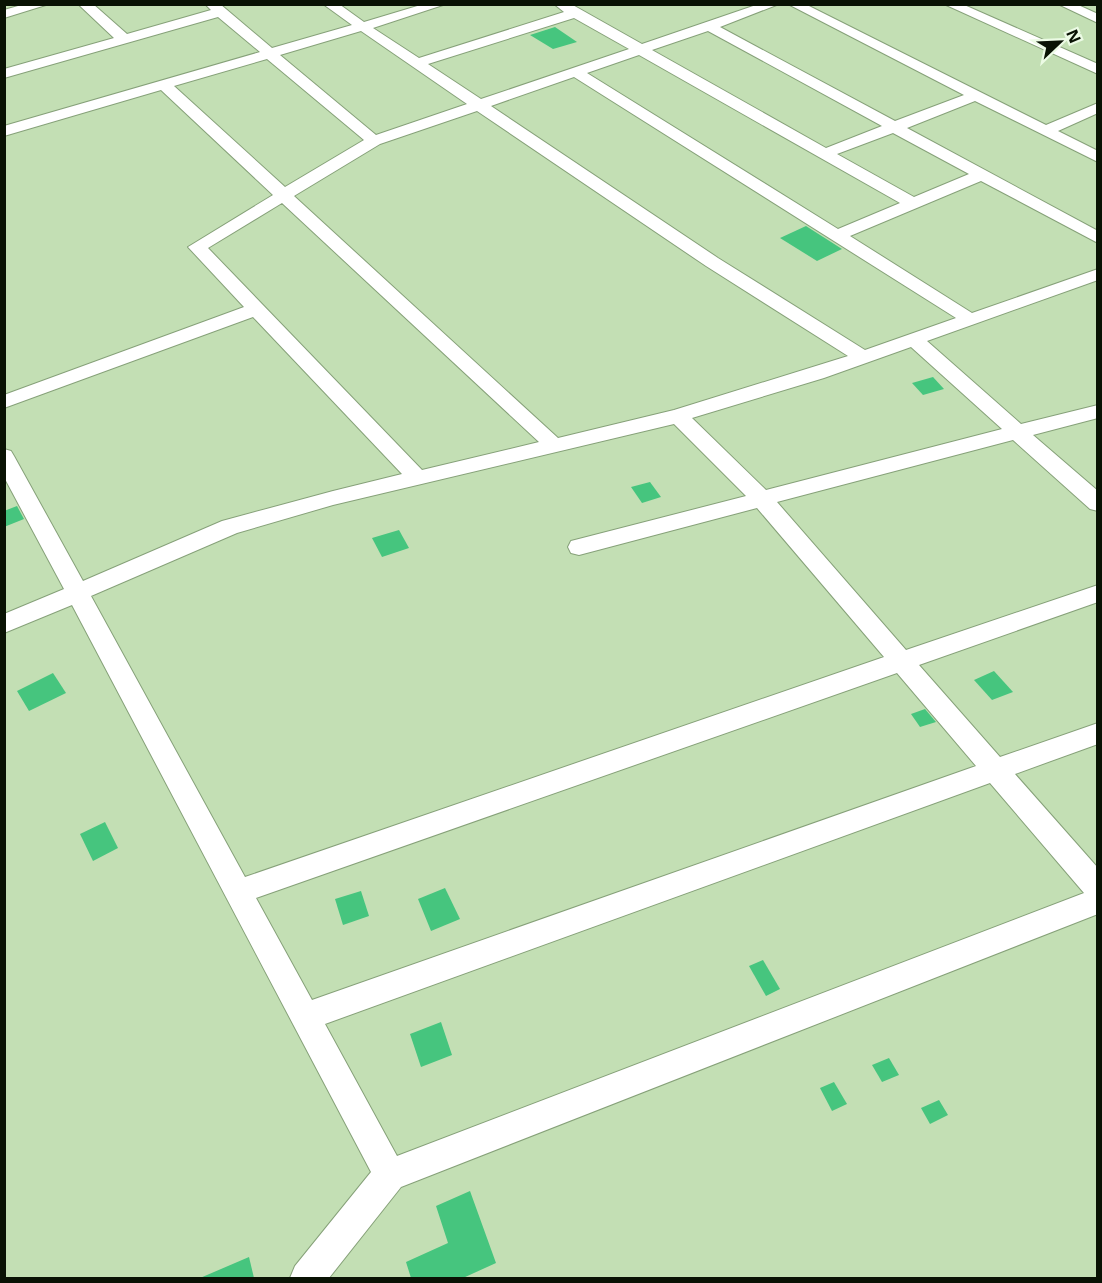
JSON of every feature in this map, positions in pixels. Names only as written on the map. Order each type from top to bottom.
[{"type":"street","points":[[4,14],[43,4]]},
{"type":"street","points":[[84,4],[124,40]]},
{"type":"street","points":[[329,4],[361,28],[712,262],[864,358]]},
{"type":"street","points":[[4,131],[440,4]]},
{"type":"street","points":[[560,4],[913,204]]},
{"type":"street","points":[[418,478],[197,247],[374,141],[773,4]]},
{"type":"street","points":[[794,4],[1098,157]]},
{"type":"street","points":[[950,4],[1098,70]]},
{"type":"street","points":[[1066,5],[1098,19]]},
{"type":"street","points":[[4,74],[124,40],[215,8],[374,141]]},
{"type":"street","points":[[415,64],[575,13]]},
{"type":"street","points":[[709,26],[1098,238]]},
{"type":"street","points":[[576,72],[971,320]]},
{"type":"street","points":[[164,85],[554,445]]},
{"type":"street","points":[[824,154],[975,96]]},
{"type":"street","points":[[1044,131],[1098,106]]},
{"type":"street","points":[[838,235],[982,175]]},
{"type":"street","points":[[4,624],[230,527],[333,498],[678,416],[864,358],[1098,274]]},
{"type":"street","points":[[4,402],[257,309]]},
{"type":"street","points":[[914,340],[1098,504]]},
{"type":"street","points":[[579,547],[1098,411]]},
{"type":"street","points":[[678,416],[762,499],[1098,890]]},
{"type":"street","points":[[4,456],[390,1175]]},
{"type":"street","points":[[238,892],[1098,593]]},
{"type":"street","points":[[305,1017],[1098,733]]},
{"type":"street","points":[[307,1278],[390,1175],[1098,901]]},
{"type":"building","points":[[555,27],[577,42],[553,49],[530,35]]},
{"type":"building","points":[[806,226],[842,249],[817,261],[780,238]]},
{"type":"building","points":[[933,377],[944,389],[923,395],[912,383]]},
{"type":"building","points":[[650,482],[661,497],[642,503],[631,487]]},
{"type":"building","points":[[17,506],[24,519],[4,527],[4,511]]},
{"type":"building","points":[[399,530],[409,548],[382,557],[372,538]]},
{"type":"building","points":[[994,671],[1013,692],[992,700],[974,680]]},
{"type":"building","points":[[53,673],[66,693],[29,711],[17,691]]},
{"type":"building","points":[[925,709],[936,722],[920,727],[911,714]]},
{"type":"building","points":[[105,822],[118,848],[93,861],[80,834]]},
{"type":"building","points":[[445,888],[460,919],[431,931],[418,899]]},
{"type":"building","points":[[361,891],[369,916],[343,925],[335,899]]},
{"type":"building","points":[[763,960],[780,989],[766,996],[749,966]]},
{"type":"building","points":[[441,1022],[452,1055],[421,1067],[410,1034]]},
{"type":"building","points":[[889,1058],[899,1075],[882,1082],[872,1065]]},
{"type":"building","points":[[834,1082],[847,1104],[832,1111],[820,1088]]},
{"type":"building","points":[[939,1100],[948,1115],[930,1124],[921,1108]]},
{"type":"building","points":[[470,1191],[496,1263],[463,1278],[411,1278],[406,1262],[448,1243],[436,1206]]},
{"type":"building","points":[[249,1257],[254,1278],[200,1278]]}]
